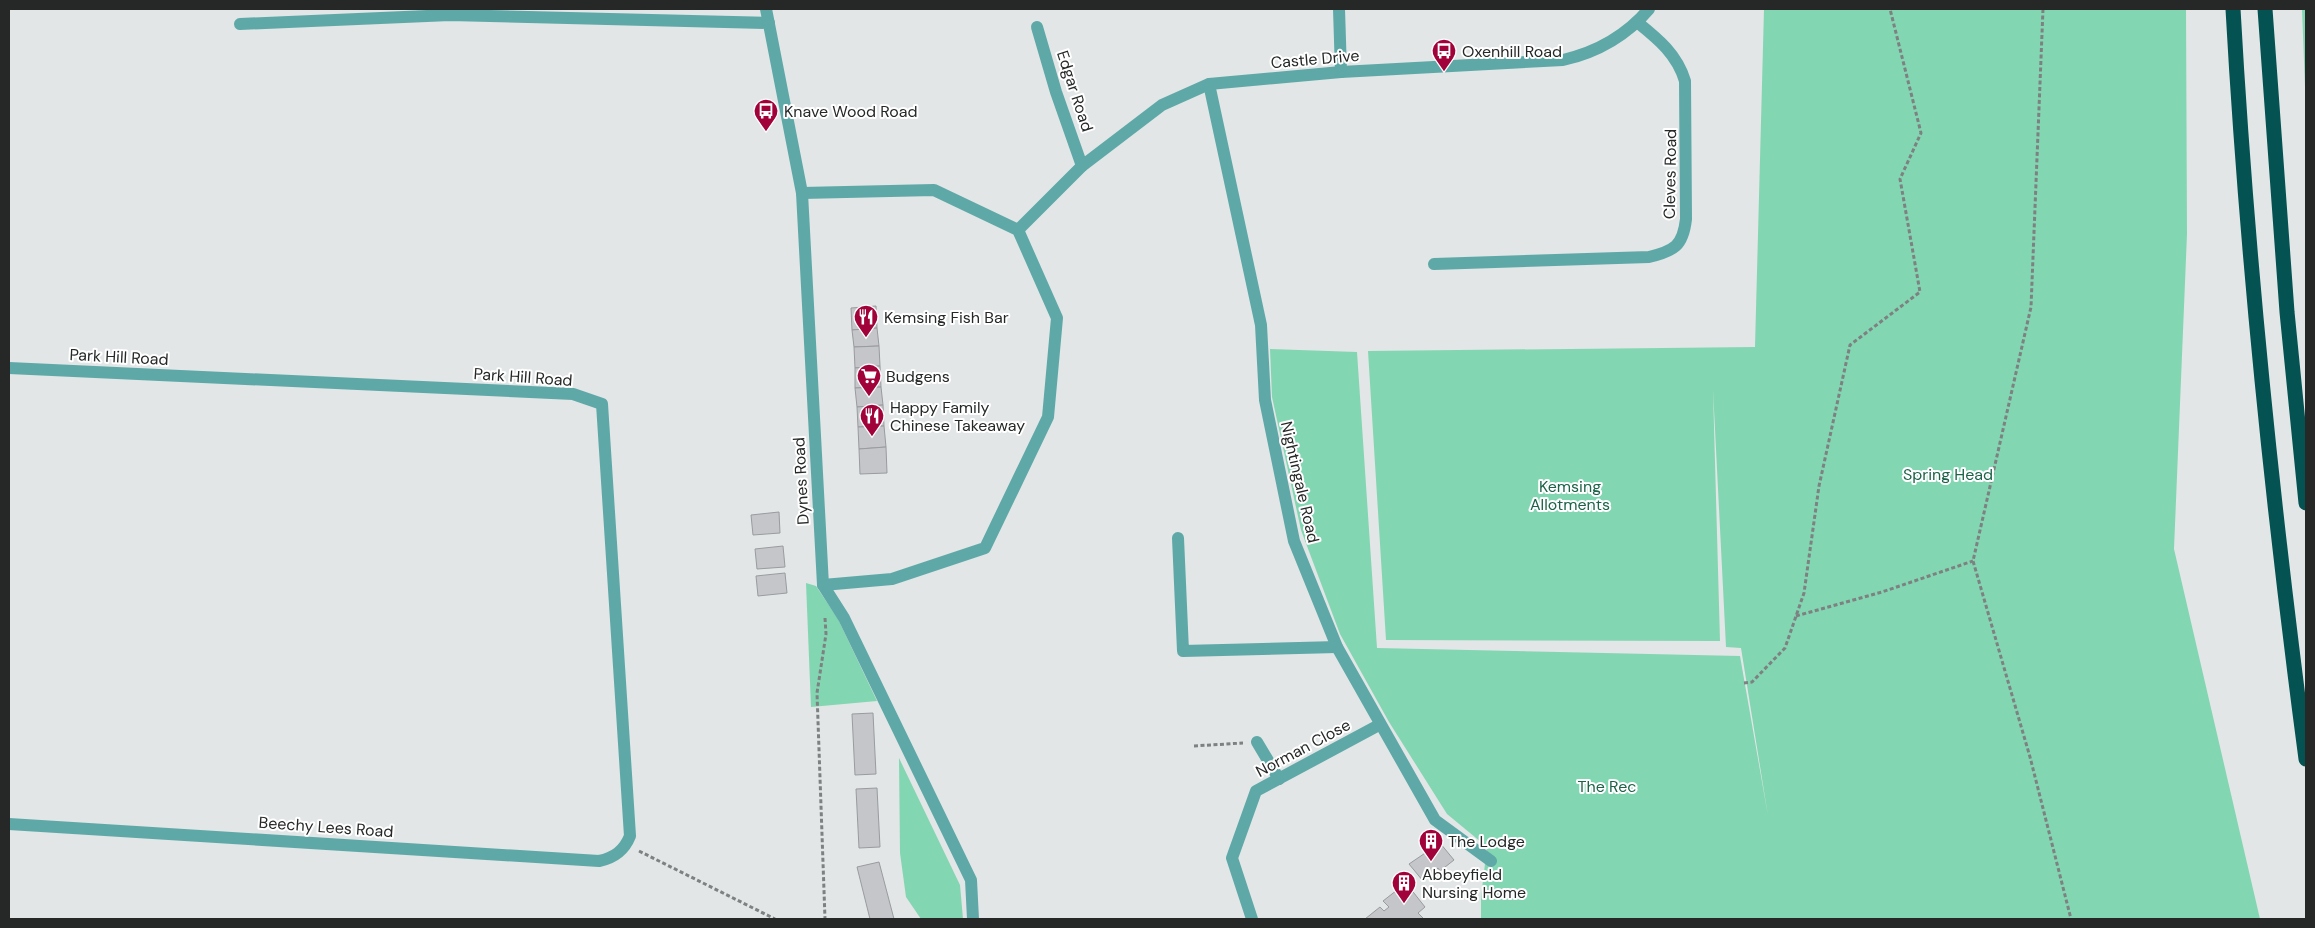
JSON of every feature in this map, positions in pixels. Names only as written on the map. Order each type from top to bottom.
[{"type":"highway","points":[[2233,9],[2242,160],[2263,403],[2306,759]]},
{"type":"highway","points":[[2265,9],[2287,312],[2306,503]]},
{"type":"street","name":"Dynes Road","points":[[766,9],[802,193],[823,585],[844,618],[971,880],[973,919]]},
{"type":"street","points":[[1339,9],[1341,72]]},
{"type":"street","name":"Castle Drive","points":[[1018,230],[1082,166],[1162,105],[1209,84],[1341,72],[1563,60],[1596,50],[1615,40],[1637,22],[1649,9]]},
{"type":"street","points":[[240,24],[450,12],[769,23]]},
{"type":"street","name":"Cleves Road","points":[[1434,264],[1649,257],[1670,251],[1679,243],[1685,232],[1686,220],[1685,81],[1680,64],[1660,41],[1637,22]]},
{"type":"street","name":"Edgar Road","points":[[1038,27],[1056,92],[1082,166]]},
{"type":"street","name":"Nightingale Road","points":[[1209,84],[1261,325],[1265,400],[1294,541],[1338,647],[1379,725],[1435,820],[1491,860]]},
{"type":"street","points":[[802,193],[934,190],[1018,230],[1057,318],[1048,417],[985,548],[892,579],[823,585]]},
{"type":"street","name":"Park Hill Road","points":[[9,368],[573,394],[602,404],[629,840]]},
{"type":"street","points":[[1178,538],[1183,650],[1338,647]]},
{"type":"street","name":"Norman Close","points":[[1252,919],[1232,858],[1256,792],[1379,725]]},
{"type":"street","points":[[1257,742],[1279,779]]},
{"type":"street","name":"Beechy Lees Road","points":[[9,824],[599,861],[612,859],[629,840]]},
{"type":"path","points":[[1744,683],[1752,682],[1785,648],[1804,593],[1819,486],[1850,345],[1920,292],[1900,179],[1921,133],[1890,9]]},
{"type":"path","points":[[2043,9],[2031,307],[1973,561],[2030,757],[2071,919]]},
{"type":"path","points":[[1796,616],[1882,592],[1973,561]]},
{"type":"path","points":[[824,615],[826,634],[817,692],[825,919]]},
{"type":"path","points":[[1194,746],[1257,742]]},
{"type":"path","points":[[629,840],[775,919]]},
{"type":"green space","name":"Spring Head","points":[[1764,9],[2186,9],[2187,234],[2174,549],[2260,919],[1481,919],[1481,897],[1487,847],[1447,814],[1389,722],[1340,634],[1301,530],[1272,397],[1270,349],[1357,352],[1377,648],[1740,656],[1768,816],[1741,648],[1726,647],[1713,390],[1720,641],[1386,640],[1368,351],[1755,347]]},
{"type":"green space","points":[[2302,9],[2306,9],[2306,113]]},
{"type":"green space","points":[[806,583],[816,586],[838,619],[877,701],[811,707]]},
{"type":"green space","points":[[899,758],[960,885],[963,919],[921,919],[906,897],[900,853]]},
{"type":"building","points":[[876,306],[877,328],[852,330],[851,308]]},
{"type":"building","name":"Kemsing Fish Bar","points":[[877,328],[879,346],[854,347],[852,330]]},
{"type":"building","points":[[879,346],[880,366],[855,368],[854,347]]},
{"type":"building","points":[[880,366],[881,387],[855,388],[855,368]]},
{"type":"building","name":"Budgens","points":[[881,387],[883,405],[857,407],[855,388]]},
{"type":"building","points":[[883,405],[884,426],[858,427],[857,407]]},
{"type":"building","name":"Happy Family Chinese Takeaway","points":[[884,426],[886,447],[859,449],[858,427]]},
{"type":"building","points":[[886,447],[887,473],[860,474],[859,449]]},
{"type":"building","points":[[779,512],[780,533],[753,535],[751,515]]},
{"type":"building","points":[[783,546],[785,567],[757,569],[755,549]]},
{"type":"building","points":[[785,573],[787,593],[758,596],[756,576]]},
{"type":"building","points":[[873,713],[876,774],[855,775],[852,714]]},
{"type":"building","points":[[877,788],[880,847],[859,848],[856,789]]},
{"type":"building","name":"The Lodge","points":[[1440,843],[1454,860],[1440,871],[1438,868],[1423,881],[1409,864]]},
{"type":"building","points":[[879,862],[894,919],[870,919],[857,867]]},
{"type":"building","name":"Abbeyfield Nursing Home","points":[[1406,883],[1425,907],[1418,913],[1424,919],[1365,919],[1380,907],[1384,911],[1389,907],[1383,901]]},
{"type":"place","name":"Oxenhill Road","points":[[1444,72]]},
{"type":"place","name":"Knave Wood Road","points":[[766,132]]},
{"type":"place","name":"Kemsing Fish Bar","points":[[866,338]]},
{"type":"place","name":"Budgens","points":[[869,397]]},
{"type":"place","name":"Happy Family Chinese Takeaway","points":[[872,437]]},
{"type":"place","name":"The Lodge","points":[[1431,862]]},
{"type":"place","name":"Abbeyfield Nursing Home","points":[[1404,904]]},
{"type":"park label","name":"Kemsing Allotments","points":[[1570,495]]},
{"type":"park label","name":"The Rec","points":[[1607,786]]}]
